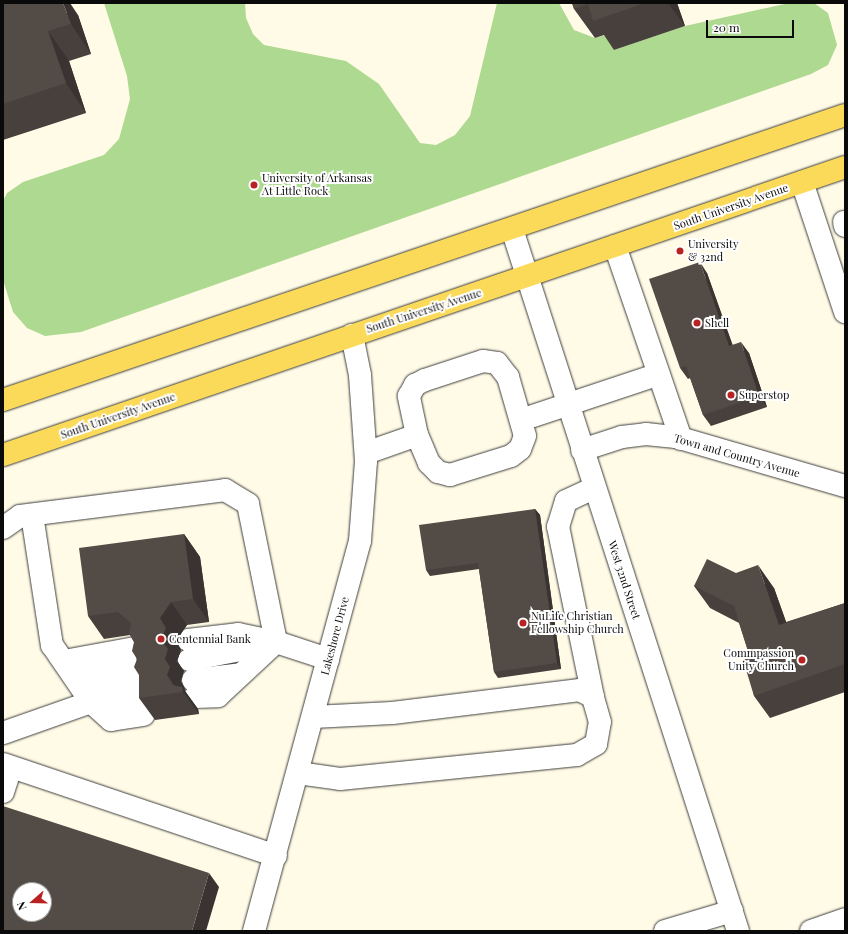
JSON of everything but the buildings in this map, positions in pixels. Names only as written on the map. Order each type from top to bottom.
[{"type":"main road","points":[[3,400],[512,229],[845,115]]},
{"type":"main road","name":"South University Avenue","points":[[3,455],[845,167]]},
{"type":"street","points":[[802,182],[845,312]]},
{"type":"street","name":"West 32nd Street","points":[[512,229],[567,405],[735,921]]},
{"type":"street","points":[[615,246],[681,439]]},
{"type":"street","points":[[825,249],[845,264]]},
{"type":"street","name":"Lakeshore Drive","points":[[254,931],[276,856],[360,540],[366,494],[366,453],[360,375],[352,335]]},
{"type":"street","points":[[483,361],[497,363],[508,377],[521,420],[524,436],[520,449],[511,456],[450,475],[438,472],[429,463],[418,435],[409,396],[414,385],[483,361]]},
{"type":"street","points":[[521,420],[659,374]]},
{"type":"street","name":"Town and Country Avenue","points":[[582,450],[622,437],[646,434],[681,439],[845,486]]},
{"type":"street","points":[[366,453],[418,435]]},
{"type":"street","points":[[298,773],[340,779],[577,755],[596,744],[600,722],[592,697],[558,527],[566,501],[594,488]]},
{"type":"street","points":[[3,528],[20,516],[225,490],[248,504],[276,642]]},
{"type":"street","points":[[32,514],[52,645],[79,682],[111,720],[140,682]]},
{"type":"street","points":[[193,677],[238,634],[276,642],[328,659]]},
{"type":"street","points":[[193,677],[218,696],[276,642]]},
{"type":"street","points":[[193,677],[241,674]]},
{"type":"street","points":[[79,682],[140,682]]},
{"type":"street","points":[[3,733],[79,682],[140,682]]},
{"type":"street","points":[[313,717],[392,713],[557,691],[580,690],[592,697]]},
{"type":"street","points":[[3,792],[7,766],[276,856]]},
{"type":"street","points":[[811,931],[845,919]]},
{"type":"street","points":[[665,931],[735,921]]},
{"type":"green space","name":"University of Arkansas At Little Rock","points":[[104,3],[245,3],[246,18],[253,34],[264,45],[346,61],[379,84],[420,143],[436,145],[455,135],[470,116],[497,3],[559,3],[574,30],[595,38],[609,34],[614,50],[685,26],[789,3],[814,3],[828,13],[837,45],[828,65],[811,74],[81,332],[45,336],[27,328],[13,312],[3,280],[3,201],[7,193],[23,182],[104,155],[119,139],[130,99],[127,76]]},
{"type":"place","name":"University of Arkansas At Little Rock","points":[[254,185]]},
{"type":"place","name":"University & 32nd","points":[[680,251]]},
{"type":"place","name":"Shell","points":[[697,323]]},
{"type":"place","name":"Superstop","points":[[731,395]]},
{"type":"place","name":"NuLife Christian Fellowship Church","points":[[523,623]]},
{"type":"place","name":"Centennial Bank","points":[[161,639]]},
{"type":"place","name":"Commpassion Unity Church","points":[[802,660]]}]
